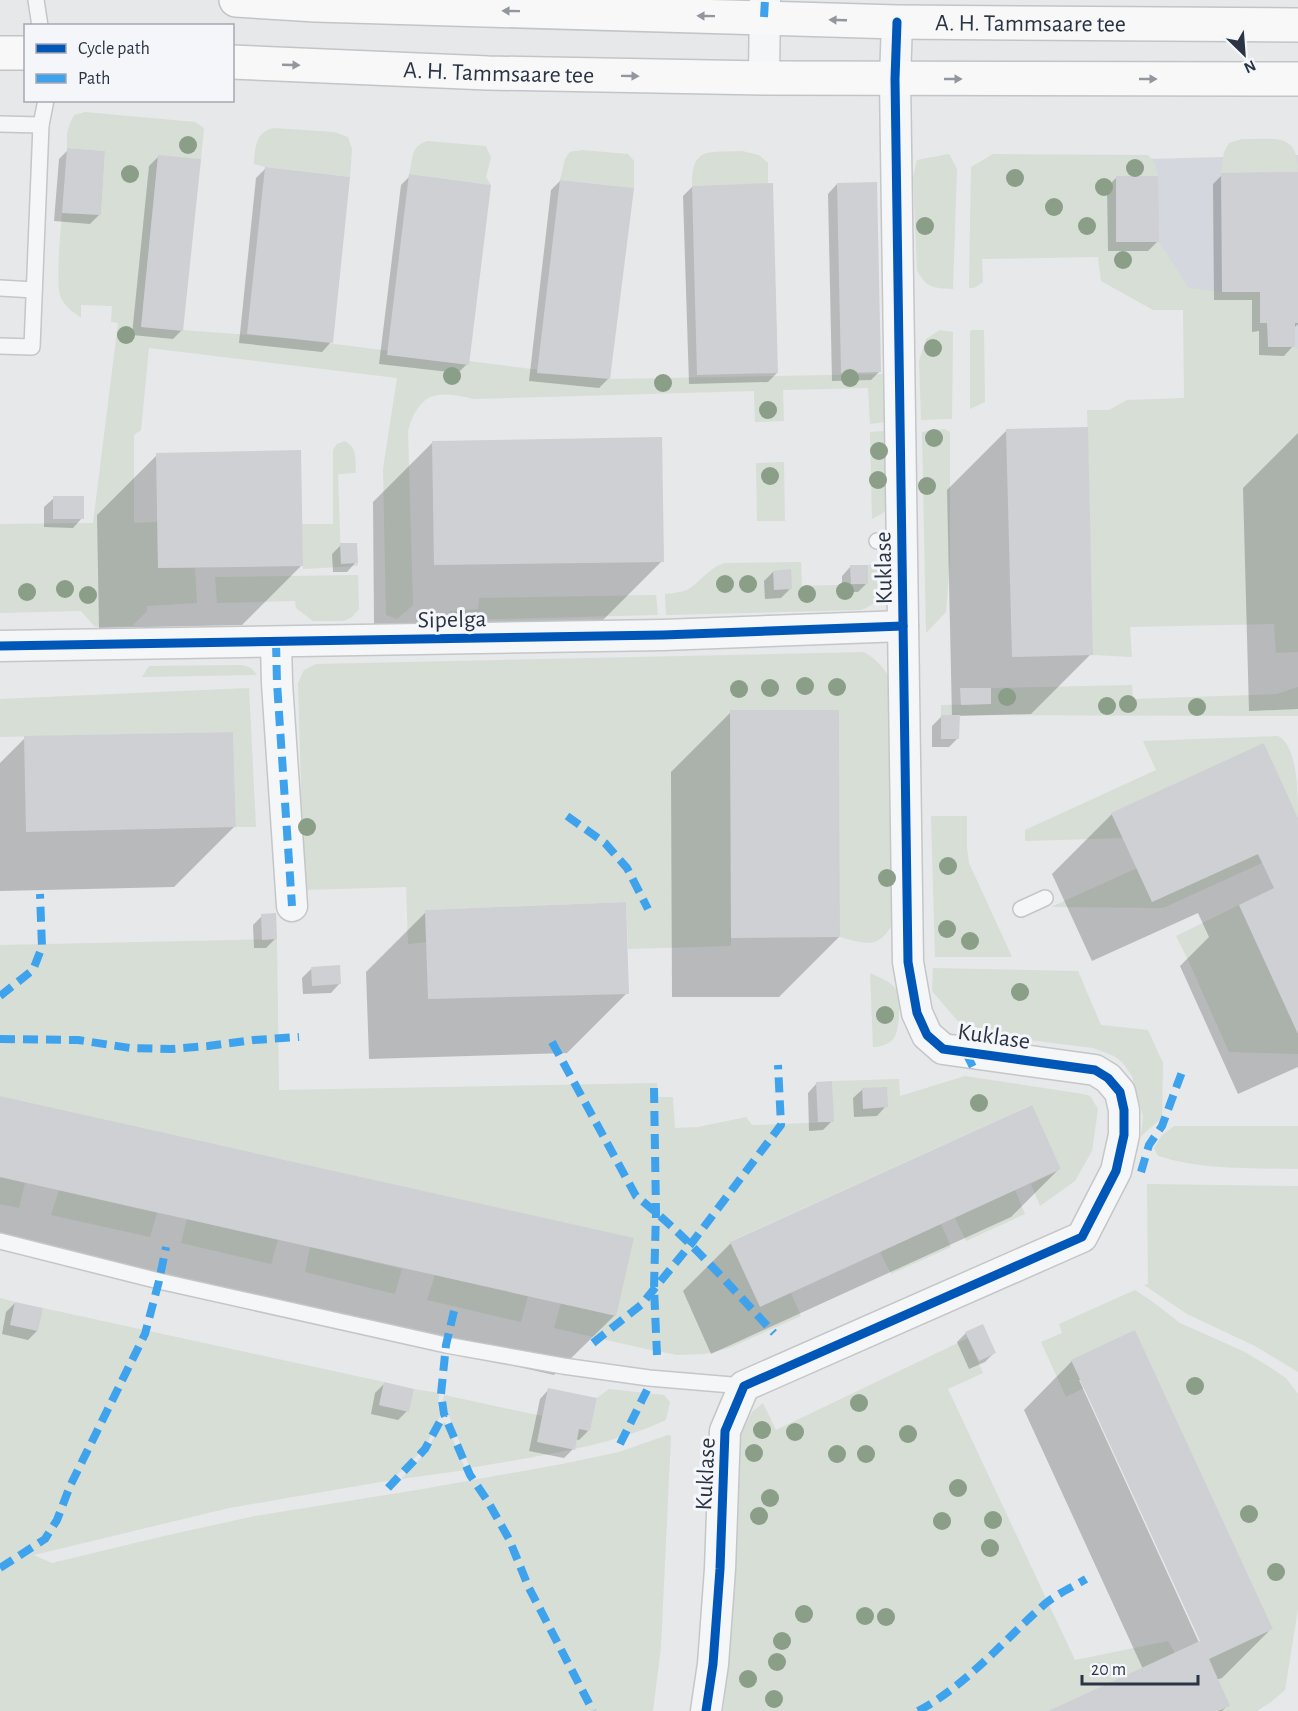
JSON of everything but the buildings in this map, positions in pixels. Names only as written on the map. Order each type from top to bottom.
[{"type":"main road","name":"A. H. Tammsaare tee","points":[[236,0],[327,6],[765,9],[897,22],[1298,25]]},
{"type":"main road","points":[[0,53],[24,53]]},
{"type":"main road","name":"A. H. Tammsaare tee","points":[[234,62],[488,73],[764,78],[1298,79]]},
{"type":"street","points":[[764,78],[765,9]]},
{"type":"street","name":"Kuklase","points":[[706,1711],[713,1664],[720,1569],[725,1431],[744,1386],[1082,1238],[1116,1172],[1124,1135],[1124,1110],[1120,1092],[1108,1078],[1095,1070],[944,1049],[927,1035],[917,1013],[908,962],[903,626],[890,540],[894,79],[897,22]]},
{"type":"street","name":"Sipelga","points":[[0,646],[663,635],[903,626]]},
{"type":"street","points":[[276,642],[292,906]]},
{"type":"lane","points":[[36,0],[40,24]]},
{"type":"lane","points":[[0,346],[32,347],[41,125],[46,102]]},
{"type":"lane","points":[[0,124],[41,125]]},
{"type":"lane","points":[[0,288],[34,290]]},
{"type":"lane","points":[[1021,909],[1045,898]]},
{"type":"lane","points":[[0,1241],[159,1281],[446,1344],[574,1368],[649,1378],[744,1386]]},
{"type":"shaded area","points":[[85,112],[195,122],[204,128],[201,159],[158,156],[141,327],[288,338],[610,379],[885,374],[886,422],[870,424],[868,388],[783,390],[784,421],[755,422],[754,391],[473,399],[449,395],[431,397],[418,408],[408,431],[413,605],[397,619],[386,615],[383,469],[397,378],[149,348],[141,430],[134,435],[134,523],[157,522],[158,568],[195,568],[197,603],[147,606],[147,611],[132,626],[95,627],[81,611],[0,613],[0,524],[93,523],[118,323],[111,322],[112,306],[81,305],[81,318],[61,298],[58,282],[62,213],[101,215],[105,151],[67,148],[67,133],[74,115]]},
{"type":"shaded area","points":[[273,128],[334,132],[348,137],[352,149],[350,177],[254,164],[259,137]]},
{"type":"shaded area","points":[[1242,139],[1274,139],[1289,144],[1297,159],[1298,172],[1221,173],[1224,152],[1229,143]]},
{"type":"shaded area","points":[[427,141],[486,146],[491,158],[486,177],[491,185],[409,174],[415,150]]},
{"type":"shaded area","points":[[582,150],[628,154],[634,161],[634,188],[560,180],[565,159],[570,152]]},
{"type":"shaded area","points":[[742,151],[759,155],[768,163],[768,184],[692,186],[695,164],[699,157],[712,152]]},
{"type":"shaded area","points":[[949,154],[957,169],[953,289],[927,284],[917,270],[913,177],[917,160]]},
{"type":"shaded area","points":[[993,154],[1148,155],[1155,163],[1158,176],[1116,176],[1116,242],[1159,242],[1189,288],[1222,292],[1260,292],[1260,323],[1267,323],[1268,347],[1298,349],[1298,652],[1276,653],[1274,624],[1130,627],[1132,657],[1093,655],[1087,410],[1109,410],[1127,400],[1184,398],[1183,310],[1153,310],[1101,281],[1098,257],[982,259],[983,282],[974,288],[969,288],[971,167]]},
{"type":"shaded area","points":[[1298,155],[1298,368],[978,175],[1106,160]]},
{"type":"shaded area","points":[[940,330],[953,332],[952,419],[921,420],[919,361],[926,339]]},
{"type":"shaded area","points":[[984,330],[985,402],[970,409],[970,331]]},
{"type":"shaded area","points":[[944,429],[950,432],[950,561],[946,612],[926,633],[922,432]]},
{"type":"shaded area","points":[[885,431],[887,509],[872,519],[870,432]]},
{"type":"shaded area","points":[[345,441],[354,451],[356,473],[338,474],[341,563],[358,563],[358,566],[303,569],[302,524],[333,524],[333,450],[337,444]]},
{"type":"shaded area","points":[[784,462],[785,521],[757,521],[756,463]]},
{"type":"shaded area","points":[[801,562],[802,586],[868,584],[868,565],[872,564],[883,578],[884,590],[876,602],[861,610],[666,615],[665,594],[690,588],[712,570],[725,563]]},
{"type":"shaded area","points":[[358,575],[359,609],[351,618],[343,621],[313,621],[296,608],[295,601],[217,603],[215,577]]},
{"type":"shaded area","points":[[656,595],[658,615],[458,620],[453,618],[449,611],[478,609],[479,598]]},
{"type":"shaded area","points":[[864,652],[880,664],[891,681],[895,920],[884,936],[878,940],[866,943],[840,937],[839,710],[730,710],[731,946],[628,949],[626,902],[425,910],[426,942],[408,944],[406,887],[304,890],[298,683],[304,670],[316,664]]},
{"type":"shaded area","points":[[242,665],[251,668],[257,675],[142,677],[149,666]]},
{"type":"shaded area","points":[[1132,685],[1133,699],[1277,694],[1298,687],[1298,716],[941,715],[941,705],[990,704],[991,688]]},
{"type":"shaded area","points":[[249,688],[256,827],[236,827],[233,732],[0,737],[0,699]]},
{"type":"shaded area","points":[[1278,736],[1285,741],[1290,750],[1296,772],[1298,818],[1264,743],[1123,838],[1025,841],[1025,830],[1156,770],[1143,741]]},
{"type":"shaded area","points":[[931,816],[967,816],[969,863],[1012,957],[935,957]]},
{"type":"shaded area","points":[[1258,854],[1262,863],[1163,908],[1051,907],[1137,868],[1152,902]]},
{"type":"shaded area","points":[[1239,905],[1298,1034],[1298,1054],[1229,1052],[1176,936]]},
{"type":"shaded area","points":[[277,939],[279,1090],[657,1083],[658,1097],[673,1097],[675,1128],[698,1127],[746,1117],[752,1125],[833,1122],[832,1081],[899,1079],[900,1096],[965,1076],[1090,1096],[1098,1109],[1092,1151],[1075,1181],[1040,1206],[1031,1184],[1061,1169],[1031,1105],[731,1241],[791,1293],[801,1316],[729,1348],[704,1354],[677,1355],[554,1328],[561,1303],[633,1238],[0,1096],[0,945]]},
{"type":"shaded area","points":[[933,968],[1078,971],[1101,1025],[1148,1030],[1163,1063],[1162,1118],[1141,1136],[1143,1116],[1132,1076],[1122,1062],[1114,1056],[1093,1048],[980,1034],[962,1026],[932,991]]},
{"type":"shaded area","points":[[870,973],[884,979],[895,988],[899,1005],[898,1028],[894,1038],[876,1047],[873,1047]]},
{"type":"shaded area","points":[[1174,1126],[1298,1126],[1298,1169],[1210,1166],[1158,1156],[1154,1148],[1162,1135]]},
{"type":"shaded area","points":[[0,1177],[25,1183],[19,1208],[0,1204]]},
{"type":"shaded area","points":[[1147,1184],[1298,1186],[1298,1372],[1255,1346],[1187,1314],[1144,1285],[1148,1284]]},
{"type":"shaded area","points":[[59,1190],[157,1213],[150,1237],[51,1215]]},
{"type":"shaded area","points":[[1015,1190],[1025,1214],[966,1241],[955,1218]]},
{"type":"shaded area","points":[[187,1219],[278,1240],[271,1264],[181,1243]]},
{"type":"shaded area","points":[[941,1224],[951,1247],[891,1274],[880,1252]]},
{"type":"shaded area","points":[[310,1247],[402,1269],[395,1294],[305,1272]]},
{"type":"shaded area","points":[[435,1275],[528,1296],[521,1322],[427,1300]]},
{"type":"shaded area","points":[[1135,1290],[1180,1323],[1243,1351],[1268,1366],[1286,1378],[1298,1394],[1298,1609],[1285,1690],[1257,1711],[1218,1711],[1229,1706],[1209,1659],[1273,1629],[1135,1330],[1084,1388],[1066,1397],[1041,1342],[1062,1333],[1059,1324]]},
{"type":"shaded area","points":[[0,1298],[15,1302],[10,1325],[38,1331],[43,1308],[384,1382],[380,1406],[409,1411],[414,1389],[439,1393],[440,1416],[425,1448],[392,1480],[229,1508],[34,1555],[52,1563],[255,1516],[562,1464],[619,1452],[668,1435],[671,1436],[661,1647],[653,1711],[0,1711]]},
{"type":"shaded area","points":[[968,1338],[983,1373],[948,1389],[1075,1660],[1168,1641],[1175,1653],[1048,1711],[723,1711],[730,1649],[739,1437],[752,1412],[763,1403],[776,1430]]},
{"type":"shaded area","points":[[609,1389],[664,1395],[670,1402],[666,1420],[619,1438],[575,1449],[579,1429],[590,1431],[597,1398]]},
{"type":"shaded area","points":[[444,1395],[542,1416],[537,1442],[575,1449],[470,1468],[443,1400]]},
{"type":"shaded area","points":[[445,1422],[466,1470],[401,1479],[427,1451],[440,1425]]},
{"type":"marked path","points":[[764,17],[765,0]]},
{"type":"marked path","points":[[276,642],[292,906]]},
{"type":"marked path","points":[[567,816],[605,843],[627,868],[648,909]]},
{"type":"marked path","points":[[0,996],[33,970],[42,947],[40,894]]},
{"type":"marked path","points":[[0,1039],[78,1040],[130,1048],[171,1049],[299,1037]]},
{"type":"marked path","points":[[552,1042],[636,1196],[690,1245],[774,1333]]},
{"type":"marked path","points":[[966,1053],[976,1073]]},
{"type":"marked path","points":[[593,1343],[641,1305],[691,1244],[781,1125],[778,1065]]},
{"type":"marked path","points":[[1141,1172],[1149,1145],[1162,1126],[1182,1072]]},
{"type":"marked path","points":[[654,1088],[656,1212],[654,1288],[657,1355]]},
{"type":"marked path","points":[[0,1568],[45,1539],[57,1520],[70,1486],[145,1334],[166,1247]]},
{"type":"marked path","points":[[454,1311],[446,1345],[441,1394],[444,1414],[470,1475],[509,1539],[529,1588],[593,1711]]},
{"type":"marked path","points":[[620,1444],[647,1390]]},
{"type":"marked path","points":[[388,1488],[425,1449],[444,1414]]},
{"type":"marked path","points":[[918,1711],[936,1701],[969,1675],[1046,1603],[1086,1579]]},
{"type":"cycle path","points":[[706,1711],[713,1664],[720,1569],[725,1431],[744,1386],[1082,1237],[1116,1171],[1124,1135],[1124,1110],[1120,1092],[1108,1078],[1095,1070],[943,1049],[927,1035],[917,1013],[908,962],[895,79],[897,22]]},
{"type":"cycle path","points":[[0,646],[663,635],[903,626]]}]
